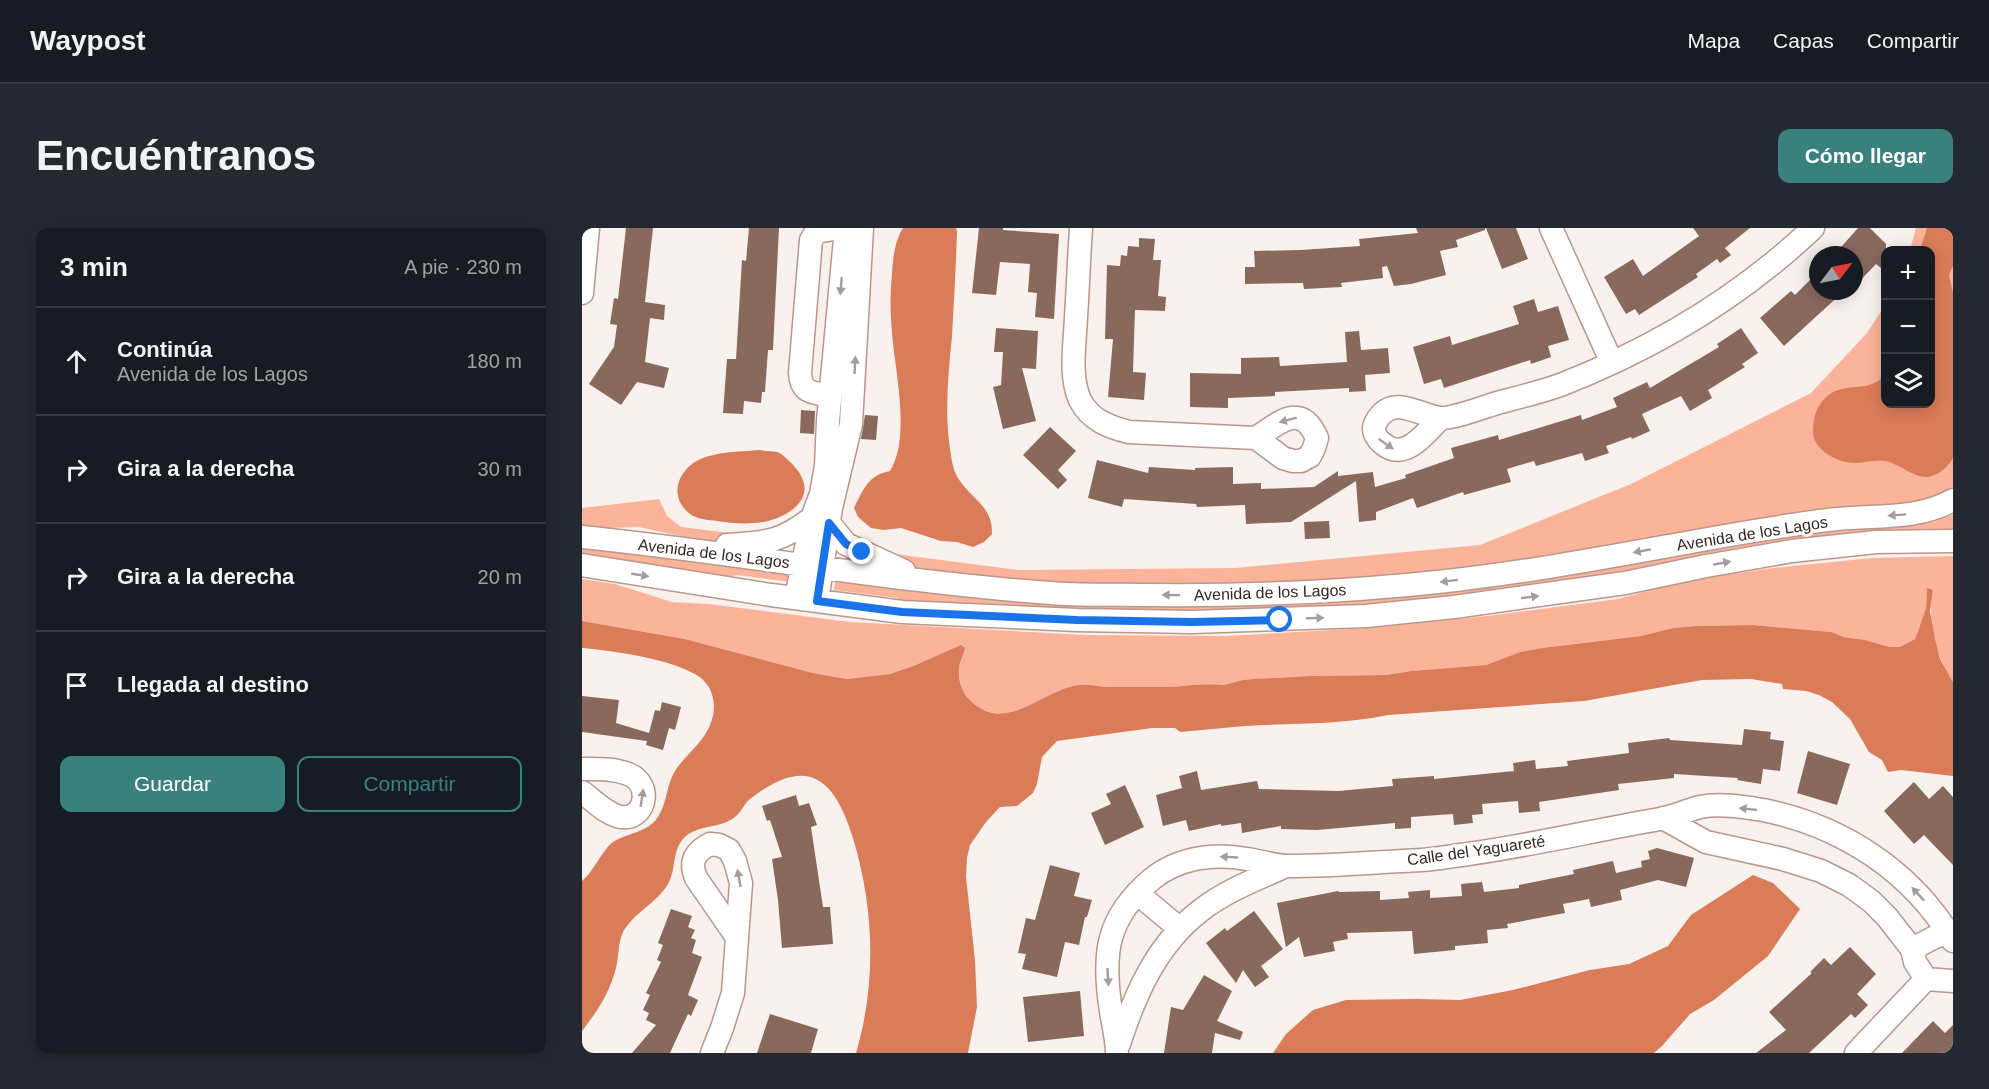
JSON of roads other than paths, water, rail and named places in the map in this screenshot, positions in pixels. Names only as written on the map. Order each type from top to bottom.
[{"type":"street","points":[[582,293],[588,228]]},
{"type":"street","points":[[830,396],[806,389],[801,383],[800,373],[811,240],[816,232],[840,228]]},
{"type":"street","points":[[846,228],[830,396],[826,466],[820,494],[820,520],[846,544],[927,581]]},
{"type":"street","points":[[807,600],[820,520],[851,424],[862,228]]},
{"type":"street","points":[[1080,228],[1074,353],[1075,386],[1081,402],[1093,417],[1110,428],[1129,432],[1256,438]]},
{"type":"street","points":[[1551,228],[1612,363]]},
{"type":"street","points":[[1441,418],[1560,385],[1658,341],[1699,317],[1750,281],[1813,228]]},
{"type":"street","name":"Avenida de los Lagos","points":[[582,537],[927,581],[1054,594],[1286,593],[1448,581],[1584,562],[1806,523],[1920,513],[1938,508],[1953,500]]},
{"type":"street","points":[[686,549],[774,541],[820,520]]},
{"type":"street","name":"Avenida de los Lagos","points":[[582,565],[807,600],[902,612],[1077,620],[1192,622],[1366,616],[1454,607],[1625,584],[1717,564],[1832,546],[1876,542],[1953,541]]},
{"type":"street","points":[[582,769],[609,769],[628,774],[643,786],[644,795],[642,806],[635,813],[628,817],[619,817],[582,792]]},
{"type":"street","name":"Calle del Yaguareté","points":[[1118,1051],[1106,973],[1114,926],[1120,913],[1154,877],[1168,868],[1209,856],[1244,858],[1286,866],[1426,860],[1577,836],[1626,824],[1664,818],[1702,807],[1718,806],[1774,813],[1796,819],[1837,835],[1875,855],[1931,907],[1951,937]]},
{"type":"street","points":[[1664,818],[1706,842],[1783,859],[1821,871],[1850,885],[1887,917],[1912,949],[1915,962],[1926,979]]},
{"type":"street","points":[[1821,871],[1837,835]]},
{"type":"street","name":"Calle del Yaguareté","points":[[1118,1051],[1131,1006],[1155,961],[1180,929],[1199,911],[1213,902],[1286,866]]},
{"type":"street","points":[[1137,893],[1180,929]]},
{"type":"street","points":[[712,1053],[733,993],[736,936]]},
{"type":"street","points":[[1912,949],[1935,936],[1951,937]]},
{"type":"street","points":[[1926,979],[1953,981]]},
{"type":"street","points":[[1856,1053],[1926,979]]}]
